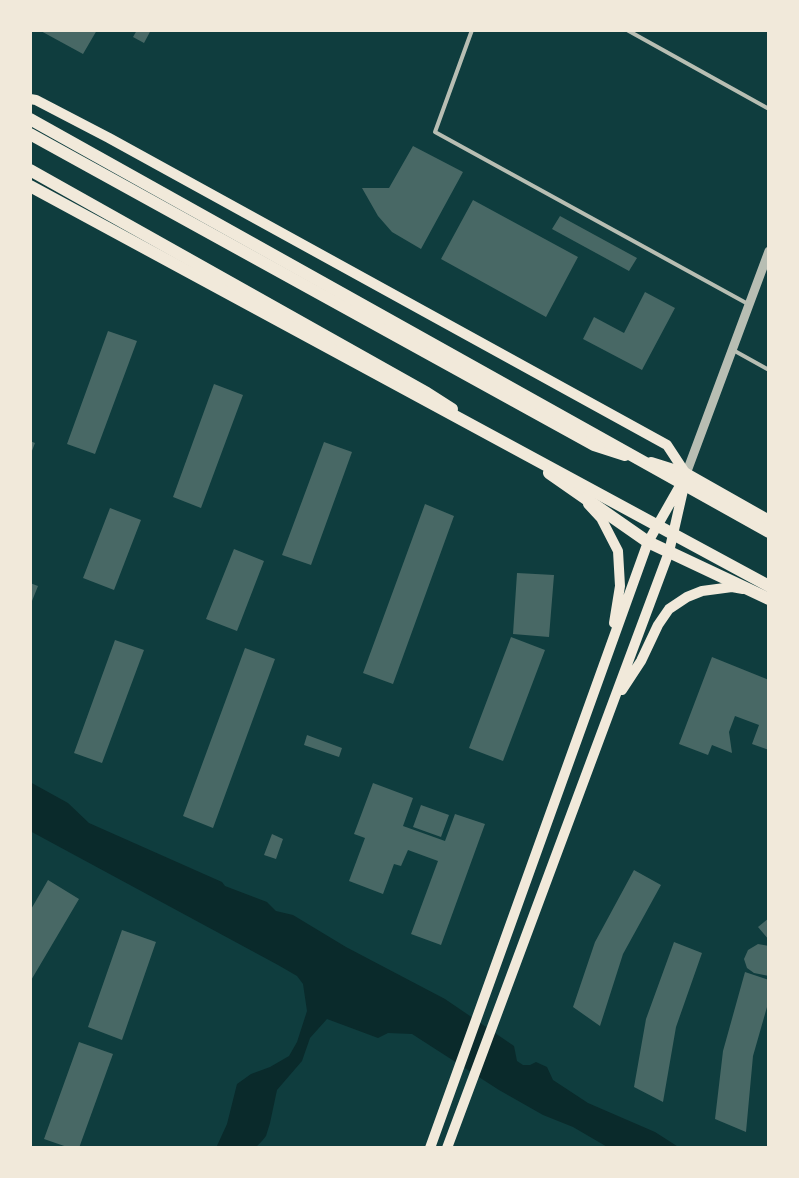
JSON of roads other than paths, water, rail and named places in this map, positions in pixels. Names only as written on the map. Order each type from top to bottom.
[{"type":"main road","points":[[30,99],[120,143],[667,445],[686,474],[669,552],[447,1148]]},
{"type":"main road","points":[[30,119],[769,532]]},
{"type":"main road","points":[[30,134],[594,445],[686,474],[769,521]]},
{"type":"main road","points":[[30,170],[427,393],[566,483],[648,542],[769,599]]},
{"type":"main road","points":[[30,186],[769,586]]},
{"type":"main road","points":[[430,1148],[648,542],[686,474]]},
{"type":"main road","points":[[566,483],[601,518],[618,550],[620,586],[610,648]]},
{"type":"main road","points":[[608,714],[641,661],[658,625],[669,609],[687,597],[702,591],[732,586],[757,593]]},
{"type":"street","points":[[686,474],[769,251]]},
{"type":"lane","points":[[472,30],[435,132],[749,304]]},
{"type":"lane","points":[[627,30],[769,109]]},
{"type":"lane","points":[[732,349],[769,370]]},
{"type":"water","points":[[30,782],[68,803],[89,823],[222,882],[225,886],[267,902],[276,911],[293,915],[346,947],[445,999],[514,1046],[517,1061],[523,1065],[536,1062],[547,1067],[553,1080],[588,1103],[655,1132],[680,1148],[609,1148],[499,1090],[412,1034],[388,1033],[378,1038],[327,1019],[310,1038],[302,1061],[277,1090],[270,1123],[262,1141],[255,1148],[216,1148],[227,1124],[237,1084],[251,1074],[270,1067],[289,1056],[297,1042],[307,1011],[303,984],[297,976],[278,965],[30,831]]}]
